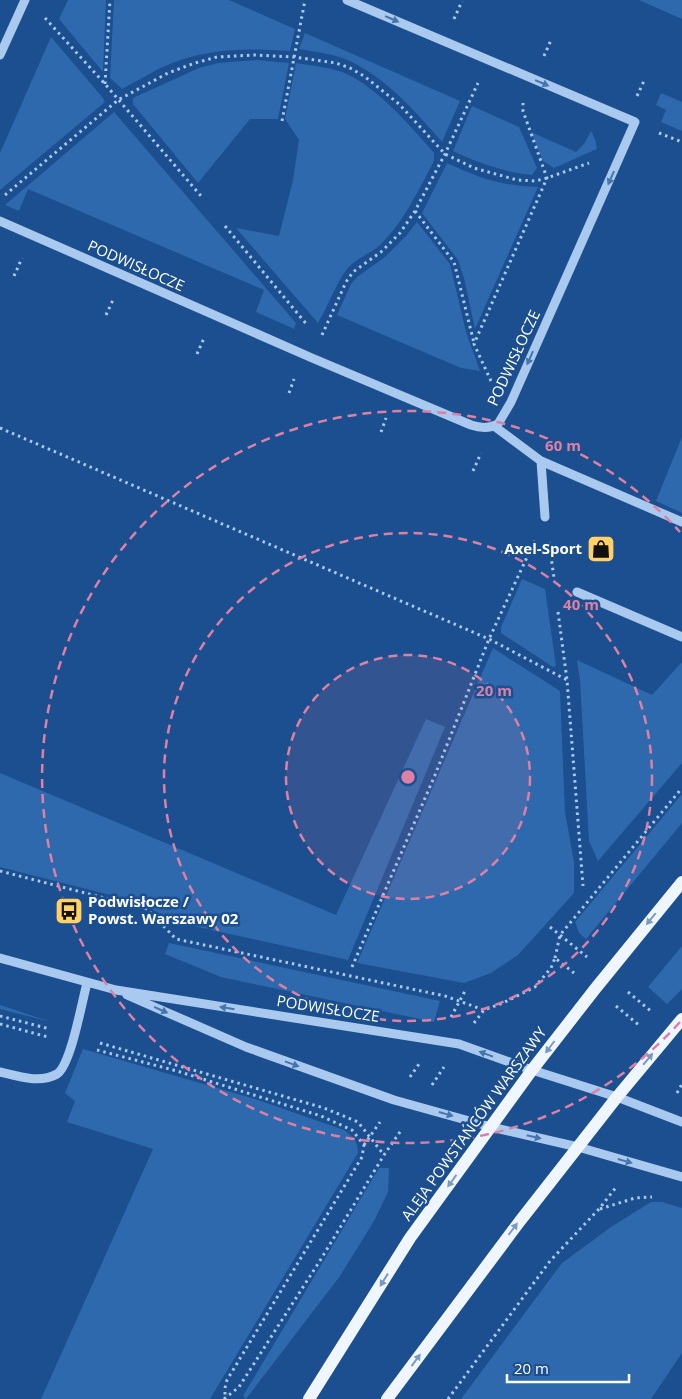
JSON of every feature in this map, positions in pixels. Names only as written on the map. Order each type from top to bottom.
[{"type":"main road","name":"ALEJA POWSTAŃCÓW WARSZAWY","points":[[309,1399],[410,1238],[532,1070],[594,989],[682,882]]},
{"type":"main road","points":[[387,1399],[457,1304],[578,1147],[682,1019]]},
{"type":"street","name":"PODWISŁOCZE","points":[[0,221],[312,358],[471,425],[478,427],[497,423],[511,402],[635,122],[347,0]]},
{"type":"street","points":[[0,55],[23,3]]},
{"type":"street","points":[[497,423],[541,461],[682,522]]},
{"type":"street","points":[[541,461],[545,517]]},
{"type":"street","points":[[576,592],[682,637]]},
{"type":"street","name":"PODWISŁOCZE","points":[[0,958],[116,990],[459,1044],[617,1097],[682,1122]]},
{"type":"street","points":[[0,1072],[28,1078],[44,1078],[58,1074],[67,1061],[87,983]]},
{"type":"street","name":"PODWISŁOCZE","points":[[116,990],[246,1047],[394,1100],[491,1127],[578,1147],[682,1177]]},
{"type":"path","points":[[105,84],[110,0]]},
{"type":"path","points":[[282,120],[305,0]]},
{"type":"path","points":[[452,25],[462,1]]},
{"type":"path","points":[[23,3],[45,18],[105,84],[201,196]]},
{"type":"path","points":[[540,64],[551,40]]},
{"type":"path","points":[[0,199],[118,100],[168,73],[217,57],[254,55],[294,57],[336,63],[350,68],[364,76],[399,104],[445,154],[474,168],[498,176],[536,181],[591,162],[626,145]]},
{"type":"path","points":[[312,358],[336,304],[353,272],[388,246],[400,233],[415,211],[445,154],[488,60]]},
{"type":"path","points":[[474,344],[547,178],[522,112],[523,75]]},
{"type":"path","points":[[634,104],[644,81]]},
{"type":"path","points":[[415,211],[454,262],[474,344],[490,377],[497,423]]},
{"type":"path","points":[[225,226],[320,340]]},
{"type":"path","points":[[14,276],[25,251]]},
{"type":"path","points":[[106,315],[113,299]]},
{"type":"path","points":[[197,354],[208,330]]},
{"type":"path","points":[[0,428],[489,639],[567,680]]},
{"type":"path","points":[[473,471],[483,448]]},
{"type":"path","points":[[352,966],[435,775],[489,639],[545,517]]},
{"type":"path","points":[[545,517],[555,585]]},
{"type":"path","points":[[558,604],[567,680],[584,886]]},
{"type":"path","points":[[555,958],[560,935],[682,788]]},
{"type":"path","points":[[0,871],[147,909],[176,939],[445,996],[484,1010]]},
{"type":"path","points":[[225,1399],[227,1380],[362,1157],[364,1145],[460,1002],[465,991]]},
{"type":"path","points":[[0,1016],[321,1116],[352,1130],[364,1145]]},
{"type":"path","points":[[0,1024],[73,1039],[324,1108],[358,1122],[384,1155],[321,1260],[239,1387],[225,1399]]},
{"type":"path","points":[[448,1399],[550,1261],[599,1209],[635,1198],[654,1197]]},
{"type":"shaded area","points":[[68,0],[106,0],[103,72],[59,19]]},
{"type":"shaded area","points":[[114,0],[229,0],[295,29],[290,51],[228,50],[198,55],[167,65],[122,89],[110,78]]},
{"type":"shaded area","points":[[639,0],[682,0],[682,19]]},
{"type":"shaded area","points":[[305,33],[460,101],[442,142],[401,98],[365,69],[340,57],[299,49]]},
{"type":"shaded area","points":[[51,37],[105,102],[0,190],[0,153]]},
{"type":"shaded area","points":[[256,60],[289,63],[278,119],[250,119],[198,183],[133,104],[133,98],[199,68],[218,63]]},
{"type":"shaded area","points":[[296,63],[336,70],[361,82],[394,110],[434,153],[434,161],[404,215],[381,244],[347,269],[318,323],[236,228],[279,236],[293,180],[299,140],[285,119]]},
{"type":"shaded area","points":[[661,93],[682,102],[682,131],[661,122],[666,110],[656,105]]},
{"type":"shaded area","points":[[472,106],[519,127],[537,168],[532,175],[511,172],[491,166],[453,151]]},
{"type":"shaded area","points":[[114,112],[296,323],[294,329],[256,312],[264,290],[28,189],[19,211],[5,205]]},
{"type":"shaded area","points":[[591,131],[597,149],[554,168],[543,161],[531,132],[576,152],[584,144]]},
{"type":"shaded area","points":[[447,163],[491,180],[513,185],[538,187],[475,329],[464,278],[458,260],[422,213]]},
{"type":"shaded area","points":[[417,222],[450,264],[466,332],[480,371],[461,368],[337,315],[351,284],[357,277],[385,257]]},
{"type":"shaded area","points":[[682,437],[682,513],[656,501]]},
{"type":"shaded area","points":[[522,579],[545,589],[556,666],[553,667],[501,633],[501,627]]},
{"type":"shaded area","points":[[493,648],[560,691],[565,812],[574,862],[574,893],[518,955],[491,973],[464,983],[357,963]]},
{"type":"shaded area","points":[[577,660],[652,695],[682,662],[682,763],[598,861],[589,841],[580,680]]},
{"type":"shaded area","points":[[426,719],[445,727],[348,960],[166,920],[146,904],[0,867],[0,773],[336,915]]},
{"type":"shaded area","points":[[682,794],[682,823],[586,939],[579,933],[575,922]]},
{"type":"shaded area","points":[[169,943],[440,1001],[434,1022],[221,977],[165,954]]},
{"type":"shaded area","points":[[682,946],[682,989],[667,1004],[648,987]]},
{"type":"shaded area","points":[[0,1005],[51,1022],[0,1009]]},
{"type":"shaded area","points":[[83,1049],[255,1099],[344,1130],[356,1142],[358,1153],[210,1399],[41,1399],[153,1149],[67,1122],[75,1101],[65,1093]]},
{"type":"shaded area","points":[[379,1168],[389,1168],[388,1192],[374,1221],[340,1276],[246,1399],[243,1396]]},
{"type":"shaded area","points":[[651,1202],[662,1202],[682,1208],[682,1353],[651,1399],[461,1399],[562,1263],[611,1227]]},
{"type":"place","name":"Axel-Sport","points":[[601,549]]},
{"type":"place","name":"Podwisłocze / Powst. Warszawy 02","points":[[69,911]]}]
